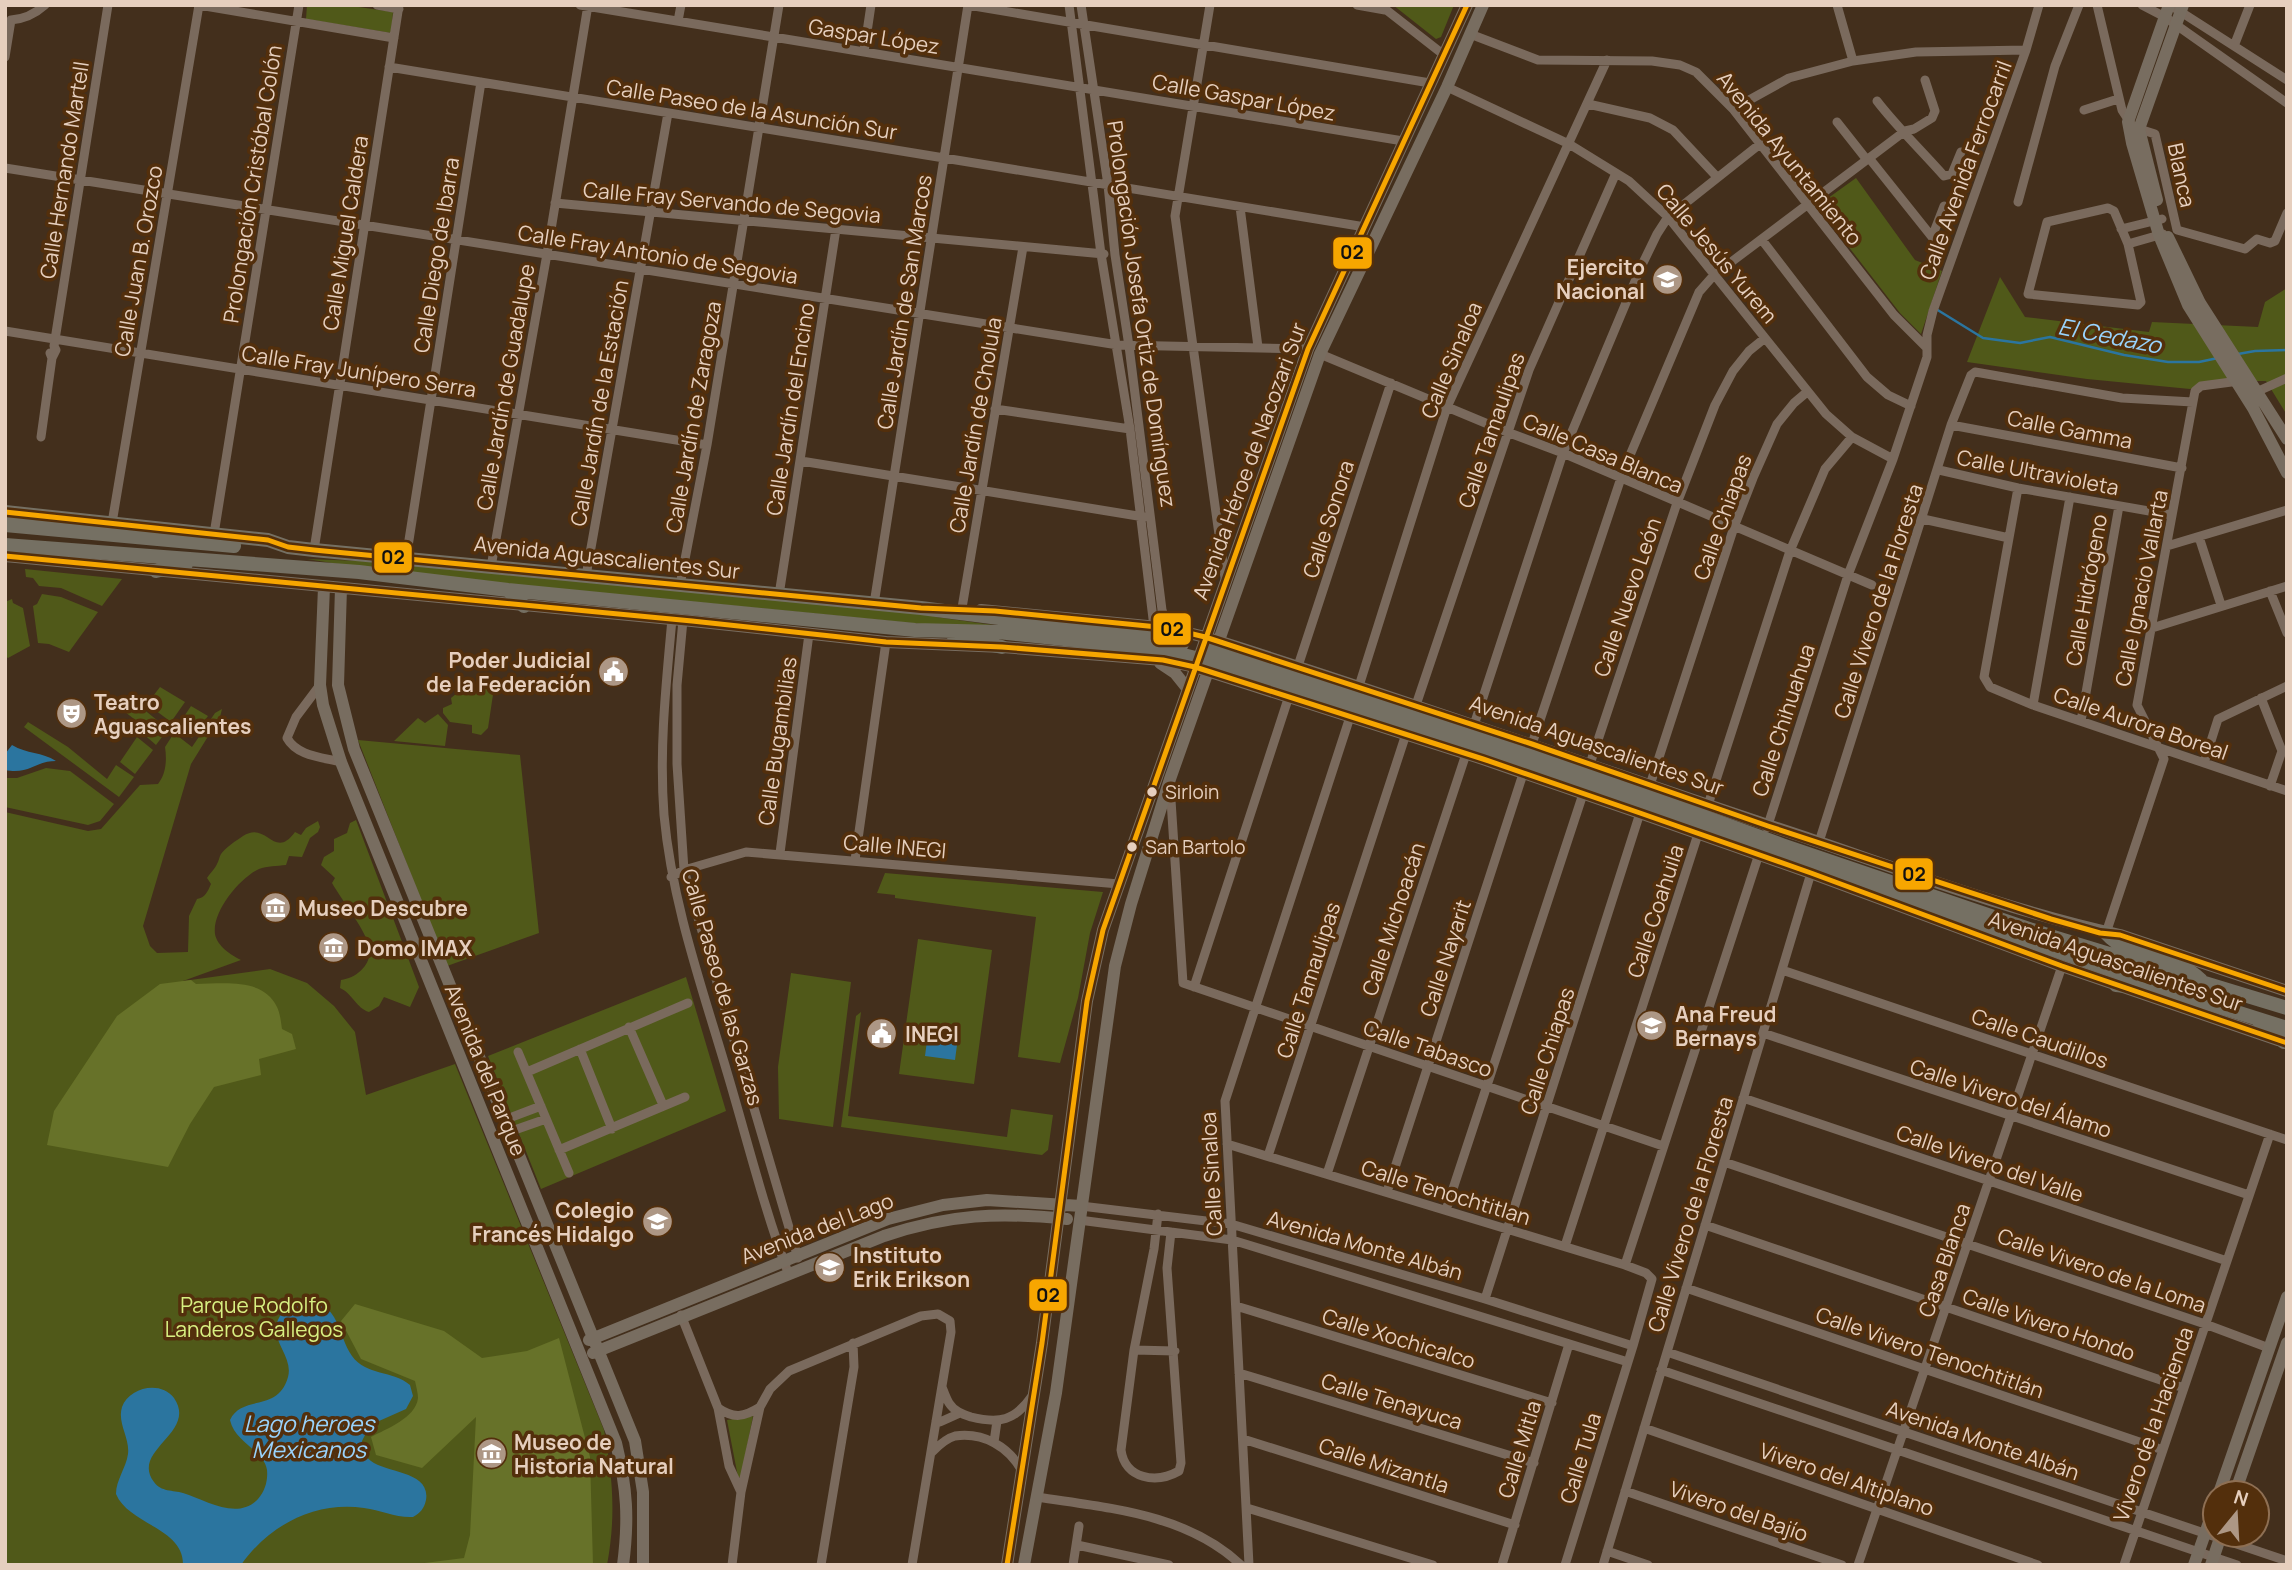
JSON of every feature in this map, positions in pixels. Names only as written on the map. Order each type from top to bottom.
[{"type":"main road","name":"Avenida Aguascalientes Sur","points":[[5,512],[268,540],[288,547]]},
{"type":"main road","points":[[9,542],[13,525],[23,518],[36,515]]},
{"type":"main road","name":"Avenida Aguascalientes Sur","points":[[5,525],[268,549],[288,547],[922,608],[1000,626]]},
{"type":"main road","name":"Avenida Aguascalientes Sur","points":[[9,542],[113,554],[359,572]]},
{"type":"main road","name":"Avenida Aguascalientes Sur","points":[[9,542],[215,553],[508,590],[676,615],[915,630],[1000,626],[1161,639],[1235,657],[1357,702],[1782,845],[2107,961],[2167,989],[2257,1019],[2286,1038]]},
{"type":"main road","points":[[113,554],[132,568]]},
{"type":"main road","points":[[156,571],[197,561]]},
{"type":"main road","points":[[508,590],[524,606]]},
{"type":"main road","points":[[915,630],[1002,647]]},
{"type":"main road","points":[[1368,722],[1410,731],[1428,725],[1420,711],[1391,697]]},
{"type":"main road","points":[[2106,933],[2115,944],[2189,969],[2204,984]]},
{"type":"main road","name":"Avenida Aguascalientes Sur","points":[[2107,961],[2282,1004]]},
{"type":"main road","points":[[2116,985],[2167,989]]},
{"type":"street","points":[[5,57],[12,20],[37,13],[45,5]]},
{"type":"street","name":"Calle Hernando Martell","points":[[41,437],[51,349],[55,342],[108,5]]},
{"type":"street","points":[[199,5],[394,37]]},
{"type":"street","name":"Calle Juan B. Orozco","points":[[112,523],[199,5]]},
{"type":"street","name":"Prolongación Cristóbal Colón","points":[[214,534],[299,5]]},
{"type":"street","points":[[377,5],[399,7]]},
{"type":"street","points":[[678,21],[681,5]]},
{"type":"street","name":"Calle Jardín de Zaragoza","points":[[680,585],[707,445],[779,5]]},
{"type":"street","points":[[864,52],[872,5]]},
{"type":"street","points":[[968,5],[1430,83]]},
{"type":"street","name":"Calle Jardín de San Marcos","points":[[874,604],[968,5]]},
{"type":"street","name":"Prolongación Josefa Ortiz de Domínguez","points":[[1069,5],[1101,254],[1130,429],[1154,627]]},
{"type":"street","name":"Prolongación Josefa Ortiz de Domínguez","points":[[1081,5],[1108,185],[1162,610],[1168,628]]},
{"type":"street","points":[[1210,5],[1175,216],[1195,346],[1225,581]]},
{"type":"street","points":[[1357,5],[1383,8],[1444,55]]},
{"type":"street","name":"Avenida Héroe de Nacozari Sur","points":[[1007,1565],[1035,1392],[1087,1001],[1103,930],[1308,349],[1467,5]]},
{"type":"street","name":"Avenida Héroe de Nacozari Sur","points":[[1024,1565],[1056,1393],[1115,966],[1131,904],[1170,779],[1320,354],[1483,5]]},
{"type":"street","points":[[1837,5],[1853,61]]},
{"type":"street","name":"Calle Avenida Ferrocarril","points":[[1926,347],[1933,311],[2026,50],[2039,5]]},
{"type":"street","points":[[2018,202],[2055,66],[2079,5]]},
{"type":"street","points":[[2096,5],[2118,99],[2133,125],[2162,234],[2194,304],[2251,394],[2287,439]]},
{"type":"street","points":[[2141,5],[2174,9],[2286,77]]},
{"type":"street","points":[[2234,46],[2250,5]]},
{"type":"street","name":"Gaspar López","points":[[585,6],[1079,88]]},
{"type":"street","name":"Calle Jardín de Guadalupe","points":[[491,567],[547,254],[585,6]]},
{"type":"street","name":"Calle Miguel Caldera","points":[[314,550],[399,7]]},
{"type":"street","points":[[2133,125],[2174,9]]},
{"type":"street","points":[[2174,9],[2180,30],[2287,103]]},
{"type":"street","points":[[2133,125],[2180,30]]},
{"type":"street","name":"Avenida Ayuntamiento","points":[[1470,34],[1538,60],[1653,61],[1680,65],[1696,72],[1733,109],[1894,315],[1926,347]]},
{"type":"street","points":[[1733,109],[1789,78],[1853,61],[1916,51],[2026,50]]},
{"type":"street","name":"Calle Sinaloa","points":[[1249,1565],[1225,1101],[1357,702],[1447,407],[1607,60]]},
{"type":"street","name":"Calle Paseo de la Asunción Sur","points":[[389,67],[1365,227]]},
{"type":"street","points":[[1625,467],[1699,292],[1714,275],[1905,131],[1914,129],[1935,114],[1925,80]]},
{"type":"street","name":"Calle Diego de Ibarra","points":[[406,559],[481,82]]},
{"type":"street","name":"Calle Jesús Yurem","points":[[1447,87],[1569,144],[1642,192],[1668,217],[1807,392],[1852,437],[1893,459]]},
{"type":"street","name":"Calle Gaspar López","points":[[1079,88],[1403,141]]},
{"type":"street","points":[[2084,110],[2118,99]]},
{"type":"street","points":[[1877,101],[1944,176],[1952,174],[1961,152]]},
{"type":"street","points":[[1588,104],[1650,118],[1673,130],[1717,177]]},
{"type":"street","name":"Calle Jardín de la Estación","points":[[586,576],[668,113]]},
{"type":"street","points":[[1837,122],[1932,237],[1944,206]]},
{"type":"street","name":"Blanca","points":[[2133,125],[2155,135],[2175,226],[2181,233],[2245,249],[2257,239],[2270,243],[2275,241],[2287,214]]},
{"type":"street","points":[[1474,725],[1563,453],[1641,267],[1668,217],[1760,144]]},
{"type":"street","name":"Calle Fray Antonio de Segovia","points":[[5,168],[1118,345],[1308,349]]},
{"type":"street","name":"Calle Tamaulipas","points":[[1416,705],[1531,364],[1616,173]]},
{"type":"street","name":"Calle Fray Servando de Segovia","points":[[555,203],[1115,255]]},
{"type":"street","points":[[1240,206],[1258,347]]},
{"type":"street","points":[[2108,208],[2114,211],[2121,229],[2128,244],[2141,303],[2138,305],[2028,294],[2047,222],[2108,208]]},
{"type":"street","points":[[2121,229],[2158,220]]},
{"type":"street","name":"Calle Jardín del Encino","points":[[779,595],[836,229]]},
{"type":"street","points":[[2128,244],[2162,234]]},
{"type":"street","points":[[1762,240],[1867,377],[1888,395],[1911,406]]},
{"type":"street","name":"Calle Jardín de Cholula","points":[[962,608],[1023,247]]},
{"type":"street","points":[[1320,354],[1316,344],[1328,317],[1326,309]]},
{"type":"street","name":"Calle Fray Junípero Serra","points":[[5,331],[55,342],[141,353],[707,445]]},
{"type":"street","name":"Calle Nuevo León","points":[[1590,764],[1677,503],[1715,405],[1733,371],[1749,351],[1765,338]]},
{"type":"street","name":"Calle Chihuahua","points":[[1625,1265],[1848,575],[1911,406],[1927,357],[1926,347]]},
{"type":"street","name":"Calle Casa Blanca","points":[[1320,354],[1563,453],[1872,585]]},
{"type":"street","name":"Calle Vivero de la Floresta","points":[[1819,842],[1951,425],[1972,375],[1975,372],[2122,398],[2193,402]]},
{"type":"street","points":[[2193,402],[2198,387],[2238,374]]},
{"type":"street","points":[[2251,394],[2287,378]]},
{"type":"street","name":"Calle Sonora","points":[[1298,666],[1391,383]]},
{"type":"street","name":"Calle Chiapas","points":[[1650,785],[1734,527],[1777,424],[1794,402],[1807,392]]},
{"type":"street","points":[[2251,394],[2287,473]]},
{"type":"street","name":"Calle Ignacio Vallarta","points":[[2159,748],[2137,705],[2193,402]]},
{"type":"street","points":[[995,409],[1130,429]]},
{"type":"street","name":"Calle Gamma","points":[[1951,425],[2182,468]]},
{"type":"street","name":"Calle Coahuila","points":[[1565,1246],[1790,551],[1825,469],[1852,437]]},
{"type":"street","points":[[801,461],[1151,518]]},
{"type":"street","name":"Calle Ultravioleta","points":[[1938,470],[2018,488],[2172,515]]},
{"type":"street","points":[[1532,744],[1621,478]]},
{"type":"street","points":[[1923,519],[2008,538],[2018,488]]},
{"type":"street","points":[[2033,705],[2070,497]]},
{"type":"street","name":"Calle Hidrógeno","points":[[2081,721],[2119,506]]},
{"type":"street","points":[[2166,547],[2287,510]]},
{"type":"street","points":[[2199,537],[2221,605]]},
{"type":"street","name":"Calle Aurora Boreal","points":[[2008,538],[1984,677],[1990,687],[2033,705],[2287,791]]},
{"type":"street","name":"Avenida Aguascalientes Sur","points":[[5,556],[524,606],[676,615],[886,642],[1002,647],[1163,660],[1208,670],[1289,696],[1357,702],[1391,697],[2051,919],[2120,935],[2287,991]]},
{"type":"street","points":[[2152,628],[2287,586]]},
{"type":"street","name":"Avenida del Parque","points":[[324,587],[320,685],[323,705],[341,762],[616,1443],[625,1482],[627,1512],[622,1565]]},
{"type":"street","name":"Avenida del Parque","points":[[341,588],[338,685],[354,749],[635,1441],[643,1492],[643,1565]]},
{"type":"street","points":[[2270,591],[2287,633]]},
{"type":"street","name":"Avenida Aguascalientes Sur","points":[[922,608],[962,608],[1168,628],[1235,646],[1298,666],[1357,702],[1368,722],[1583,793],[1811,873],[2116,985],[2286,1038]]},
{"type":"street","name":"Calle Paseo de las Garzas","points":[[676,615],[677,764],[684,870],[803,1270]]},
{"type":"street","name":"Calle Paseo de las Garzas","points":[[676,615],[663,706],[662,765],[671,877],[789,1275]]},
{"type":"street","points":[[1163,660],[1171,658],[1175,653],[1177,642],[1168,628]]},
{"type":"street","name":"Calle Bugambilias","points":[[780,853],[809,634]]},
{"type":"street","points":[[855,860],[886,642]]},
{"type":"street","points":[[1229,677],[1223,672],[1220,662],[1223,652],[1235,646]]},
{"type":"street","points":[[1147,659],[1170,668],[1187,688]]},
{"type":"street","points":[[320,685],[296,717],[287,738],[292,747],[341,762]]},
{"type":"street","points":[[2204,763],[2218,719],[2287,686]]},
{"type":"street","points":[[1195,988],[1289,696]]},
{"type":"street","points":[[2261,698],[2282,751],[2270,786]]},
{"type":"street","name":"Calle Tamaulipas","points":[[1268,1156],[1406,734]]},
{"type":"street","points":[[2106,933],[2164,759],[2159,748]]},
{"type":"street","name":"Calle Michoacán","points":[[1327,1174],[1466,754]]},
{"type":"street","name":"Calle Nayarit","points":[[1387,1192],[1523,774]]},
{"type":"street","name":"Calle Tabasco","points":[[1170,779],[1183,984],[1663,1146]]},
{"type":"street","points":[[1446,1210],[1583,793]]},
{"type":"street","name":"Calle Chiapas","points":[[1485,1299],[1640,813]]},
{"type":"street","name":"Calle INEGI","points":[[671,877],[684,870],[746,852],[1119,884]]},
{"type":"street","points":[[1863,892],[1873,860]]},
{"type":"street","name":"Calle Vivero de la Floresta","points":[[1603,1565],[1811,873]]},
{"type":"street","name":"Casa Blanca","points":[[1858,1565],[2062,966]]},
{"type":"street","name":"Calle Caudillos","points":[[1782,970],[2287,1140]]},
{"type":"street","points":[[527,1072],[688,1003]]},
{"type":"street","points":[[442,1014],[458,1009]]},
{"type":"street","points":[[629,1027],[663,1105]]},
{"type":"street","name":"Calle Vivero del Álamo","points":[[1763,1033],[2249,1195]]},
{"type":"street","points":[[580,1049],[611,1129]]},
{"type":"street","points":[[518,1052],[569,1174]]},
{"type":"street","points":[[559,1150],[685,1097]]},
{"type":"street","name":"Calle Vivero del Valle","points":[[1743,1098],[2227,1261]]},
{"type":"street","points":[[507,1126],[541,1106]]},
{"type":"street","points":[[507,1126],[546,1119]]},
{"type":"street","name":"Vivero de la Hacienda","points":[[2124,1565],[2270,1134]]},
{"type":"street","name":"Calle Tenochtitlan","points":[[1227,1144],[1625,1265],[1646,1273],[1651,1279]]},
{"type":"street","name":"Calle Vivero de la Loma","points":[[1724,1162],[1968,1243],[2269,1348]]},
{"type":"street","name":"Avenida del Lago","points":[[581,1351],[676,1304],[888,1219],[943,1205],[987,1200],[1081,1206]]},
{"type":"street","name":"Avenida Monte Albán","points":[[1081,1206],[1231,1224],[1633,1346]]},
{"type":"street","name":"Avenida del Lago","points":[[597,1344],[682,1316],[884,1236],[942,1219],[1007,1214],[1079,1220]]},
{"type":"street","points":[[1158,1214],[1134,1350],[1121,1450],[1123,1462],[1132,1471],[1152,1478],[1170,1476],[1179,1471],[1181,1463],[1167,1268],[1171,1232]]},
{"type":"street","name":"Avenida Monte Albán","points":[[1079,1220],[1232,1240],[1628,1363]]},
{"type":"street","name":"Calle Vivero Hondo","points":[[1705,1225],[2184,1388]]},
{"type":"street","points":[[1150,1268],[1167,1268]]},
{"type":"street","name":"Calle Tula","points":[[1565,1565],[1628,1363],[1651,1279]]},
{"type":"street","name":"Calle Vivero Tenochtitlán","points":[[1686,1288],[2163,1450]]},
{"type":"street","points":[[2224,1479],[2287,1297]]},
{"type":"street","points":[[676,1304],[718,1408],[729,1466],[741,1492]]},
{"type":"street","name":"Calle Xochicalco","points":[[1236,1306],[1552,1403]]},
{"type":"street","points":[[732,1565],[741,1492],[760,1408],[769,1389],[789,1371],[921,1316],[938,1314],[950,1321],[951,1332],[912,1565]]},
{"type":"street","points":[[821,1565],[854,1367],[853,1343]]},
{"type":"street","name":"Calle Mitla","points":[[1502,1565],[1569,1344]]},
{"type":"street","points":[[1134,1350],[1175,1351]]},
{"type":"street","points":[[2240,1479],[2286,1350]]},
{"type":"street","name":"Avenida Monte Albán","points":[[1667,1352],[2201,1533]]},
{"type":"street","name":"Avenida Monte Albán","points":[[1661,1370],[2136,1530],[2199,1552],[2212,1561],[2237,1565]]},
{"type":"street","name":"Calle Tenayuca","points":[[1239,1373],[1534,1463]]},
{"type":"street","points":[[942,1386],[948,1402],[960,1413],[997,1422],[1024,1408],[1035,1392]]},
{"type":"street","points":[[718,1408],[733,1417],[745,1416],[760,1408]]},
{"type":"street","points":[[938,1422],[960,1413]]},
{"type":"street","points":[[938,1422],[953,1436]]},
{"type":"street","points":[[994,1442],[997,1422]]},
{"type":"street","name":"Vivero del Altiplano","points":[[1644,1427],[2038,1565]]},
{"type":"street","points":[[932,1452],[953,1436],[981,1437],[1010,1453],[1022,1471]]},
{"type":"street","name":"Calle Mizantla","points":[[1243,1439],[1515,1525]]},
{"type":"street","name":"Vivero del Bajío","points":[[1625,1491],[1842,1565]]},
{"type":"street","points":[[1037,1497],[1130,1511],[1167,1521],[1228,1553],[1241,1565]]},
{"type":"street","points":[[1247,1508],[1433,1565]]},
{"type":"street","points":[[1073,1565],[1079,1526]]},
{"type":"street","points":[[1077,1545],[1169,1565]]},
{"type":"street","points":[[2194,1565],[2201,1546]]},
{"type":"street","name":"Avenida Monte Albán","points":[[2260,1549],[2286,1557]]},
{"type":"street","points":[[1607,1551],[1648,1565]]},
{"type":"green space","points":[[307,5],[345,5],[393,12],[391,33],[306,19]]},
{"type":"green space","points":[[1393,5],[1454,5],[1441,37],[1436,39]]},
{"type":"green space","points":[[1856,178],[1915,260],[1942,271],[1921,334],[1900,313],[1817,206]]},
{"type":"green space","points":[[2000,277],[2025,317],[2149,332],[2152,322],[2258,327],[2265,302],[2287,288],[2287,415],[2266,381],[2221,381],[2190,389],[2087,379],[1967,362]]},
{"type":"green space","points":[[307,559],[389,562],[928,614],[1000,626],[921,624],[387,572]]},
{"type":"green space","points":[[25,569],[122,579],[102,606],[61,588],[39,586],[33,578],[26,577]]},
{"type":"green space","points":[[42,594],[61,597],[98,612],[69,652],[49,644],[38,643],[33,606]]},
{"type":"green space","points":[[12,599],[13,603],[23,608],[30,646],[8,658],[5,656],[5,602]]},
{"type":"green space","points":[[465,684],[494,688],[488,728],[481,735],[472,733],[472,725],[450,722],[443,713],[443,708],[452,704],[451,698]]},
{"type":"green space","points":[[160,687],[185,702],[171,722],[147,704]]},
{"type":"green space","points":[[191,706],[208,716],[192,738],[177,727]]},
{"type":"green space","points":[[120,708],[142,708],[168,729],[156,745],[140,731],[143,726]]},
{"type":"green space","name":"Parque Rodolfo Landeros Gallegos","points":[[222,709],[220,717],[191,764],[143,926],[150,946],[157,953],[188,952],[189,916],[197,899],[204,896],[209,889],[211,884],[207,878],[221,854],[231,844],[251,832],[281,843],[295,832],[301,835],[306,828],[318,821],[318,832],[310,838],[302,857],[289,856],[286,865],[262,868],[252,873],[236,887],[218,915],[215,934],[218,942],[241,960],[183,981],[270,969],[307,983],[334,1006],[355,1032],[366,1095],[455,1064],[604,1430],[612,1498],[612,1530],[607,1565],[5,1565],[5,812],[88,831],[101,829],[140,785],[158,784],[165,767],[165,747],[174,733],[192,747],[215,713]]},
{"type":"green space","points":[[438,714],[448,725],[445,746],[394,741],[418,718],[425,723]]},
{"type":"green space","points":[[28,722],[68,747],[107,779],[116,765],[134,777],[119,797],[24,727]]},
{"type":"green space","points":[[137,737],[153,750],[135,774],[120,762]]},
{"type":"green space","points":[[358,740],[520,755],[539,933],[447,966]]},
{"type":"green space","points":[[46,768],[70,771],[114,804],[100,821],[88,825],[5,807],[5,778],[17,778]]},
{"type":"green space","points":[[356,820],[419,987],[410,1007],[384,997],[379,1006],[369,1012],[340,988],[341,980],[358,973],[366,964],[370,953],[369,946],[358,923],[332,883],[335,878],[321,865],[324,857],[334,851],[334,839],[347,833],[350,823]]},
{"type":"green space","points":[[885,873],[1103,892],[1090,933],[1078,998],[1060,1063],[1018,1057],[1036,917],[895,898],[895,895],[877,893]]},
{"type":"green space","points":[[918,939],[992,950],[974,1084],[899,1074]]},
{"type":"green space","points":[[791,973],[851,982],[833,1127],[779,1119],[778,1067]]},
{"type":"green space","points":[[686,977],[726,1111],[541,1189],[488,1056]]},
{"type":"green space","points":[[191,980],[196,984],[241,984],[262,991],[271,997],[277,1007],[282,1029],[292,1034],[296,1049],[259,1059],[261,1075],[214,1087],[190,1124],[168,1167],[47,1145],[54,1111],[117,1016],[160,984]]},
{"type":"green space","points":[[861,1012],[848,1116],[1007,1137],[1011,1109],[1053,1115],[1048,1150],[1042,1155],[841,1127],[856,1016]]},
{"type":"green space","points":[[355,1304],[444,1331],[482,1358],[527,1351],[559,1338],[590,1457],[593,1565],[409,1565],[464,1558],[470,1535],[476,1417],[422,1468],[376,1455],[371,1437],[406,1417],[416,1405],[418,1394],[415,1381],[361,1359],[341,1321]]},
{"type":"green space","points":[[753,1416],[741,1477],[738,1477],[727,1420]]},
{"type":"water","points":[[12,745],[56,761],[20,771],[5,770],[5,754]]},
{"type":"water","points":[[929,1026],[959,1030],[955,1060],[925,1056]]},
{"type":"water","name":"Lago heroes Mexicanos","points":[[307,1300],[326,1307],[332,1314],[347,1347],[358,1362],[410,1385],[413,1396],[406,1409],[370,1425],[362,1441],[363,1450],[371,1461],[378,1465],[406,1474],[422,1483],[426,1490],[424,1506],[413,1517],[346,1507],[311,1512],[265,1538],[241,1565],[183,1565],[181,1553],[175,1543],[132,1513],[116,1494],[128,1454],[121,1419],[122,1407],[131,1395],[146,1388],[161,1389],[174,1398],[179,1410],[178,1421],[150,1460],[149,1471],[157,1485],[221,1507],[231,1509],[250,1505],[264,1489],[267,1470],[261,1457],[237,1435],[230,1420],[243,1407],[268,1400],[283,1388],[289,1369],[278,1340],[277,1324],[280,1316],[289,1307]]},
{"type":"waterway","name":"El Cedazo","points":[[1936,309],[1983,338],[2020,343],[2050,337],[2124,355],[2168,362],[2199,362],[2218,358]]},
{"type":"waterway","name":"El Cedazo","points":[[2238,354],[2287,350]]},
{"type":"transit line","name":"02","points":[[1007,1565],[1042,1343],[1087,1001],[1103,930],[1308,349],[1467,5]]},
{"type":"transit line","name":"02","points":[[5,512],[268,540],[288,547],[314,550],[921,608],[995,611],[1168,628],[1205,637],[1532,744],[1768,826],[2051,919],[2100,933],[2120,935],[2287,991]]},
{"type":"transit line","name":"02","points":[[5,556],[886,642],[1002,647],[1163,660],[1195,667],[1483,759],[1811,873],[2062,966],[2287,1043]]},
{"type":"place","name":"Ejercito Nacional","points":[[1668,279]]},
{"type":"place","name":"Poder Judicial de la Federación","points":[[614,672]]},
{"type":"place","name":"Teatro Aguascalientes","points":[[71,714]]},
{"type":"place","name":"Sirloin","points":[[1152,792]]},
{"type":"place","name":"San Bartolo","points":[[1132,847]]},
{"type":"place","name":"Museo Descubre","points":[[275,908]]},
{"type":"place","name":"Domo IMAX","points":[[334,948]]},
{"type":"place","name":"Ana Freud Bernays","points":[[1652,1026]]},
{"type":"place","name":"INEGI","points":[[882,1034]]},
{"type":"place","name":"Colegio Francés Hidalgo","points":[[657,1222]]},
{"type":"place","name":"Instituto Erik Erikson","points":[[830,1267]]},
{"type":"place","name":"Museo de Historia Natural","points":[[491,1454]]}]
